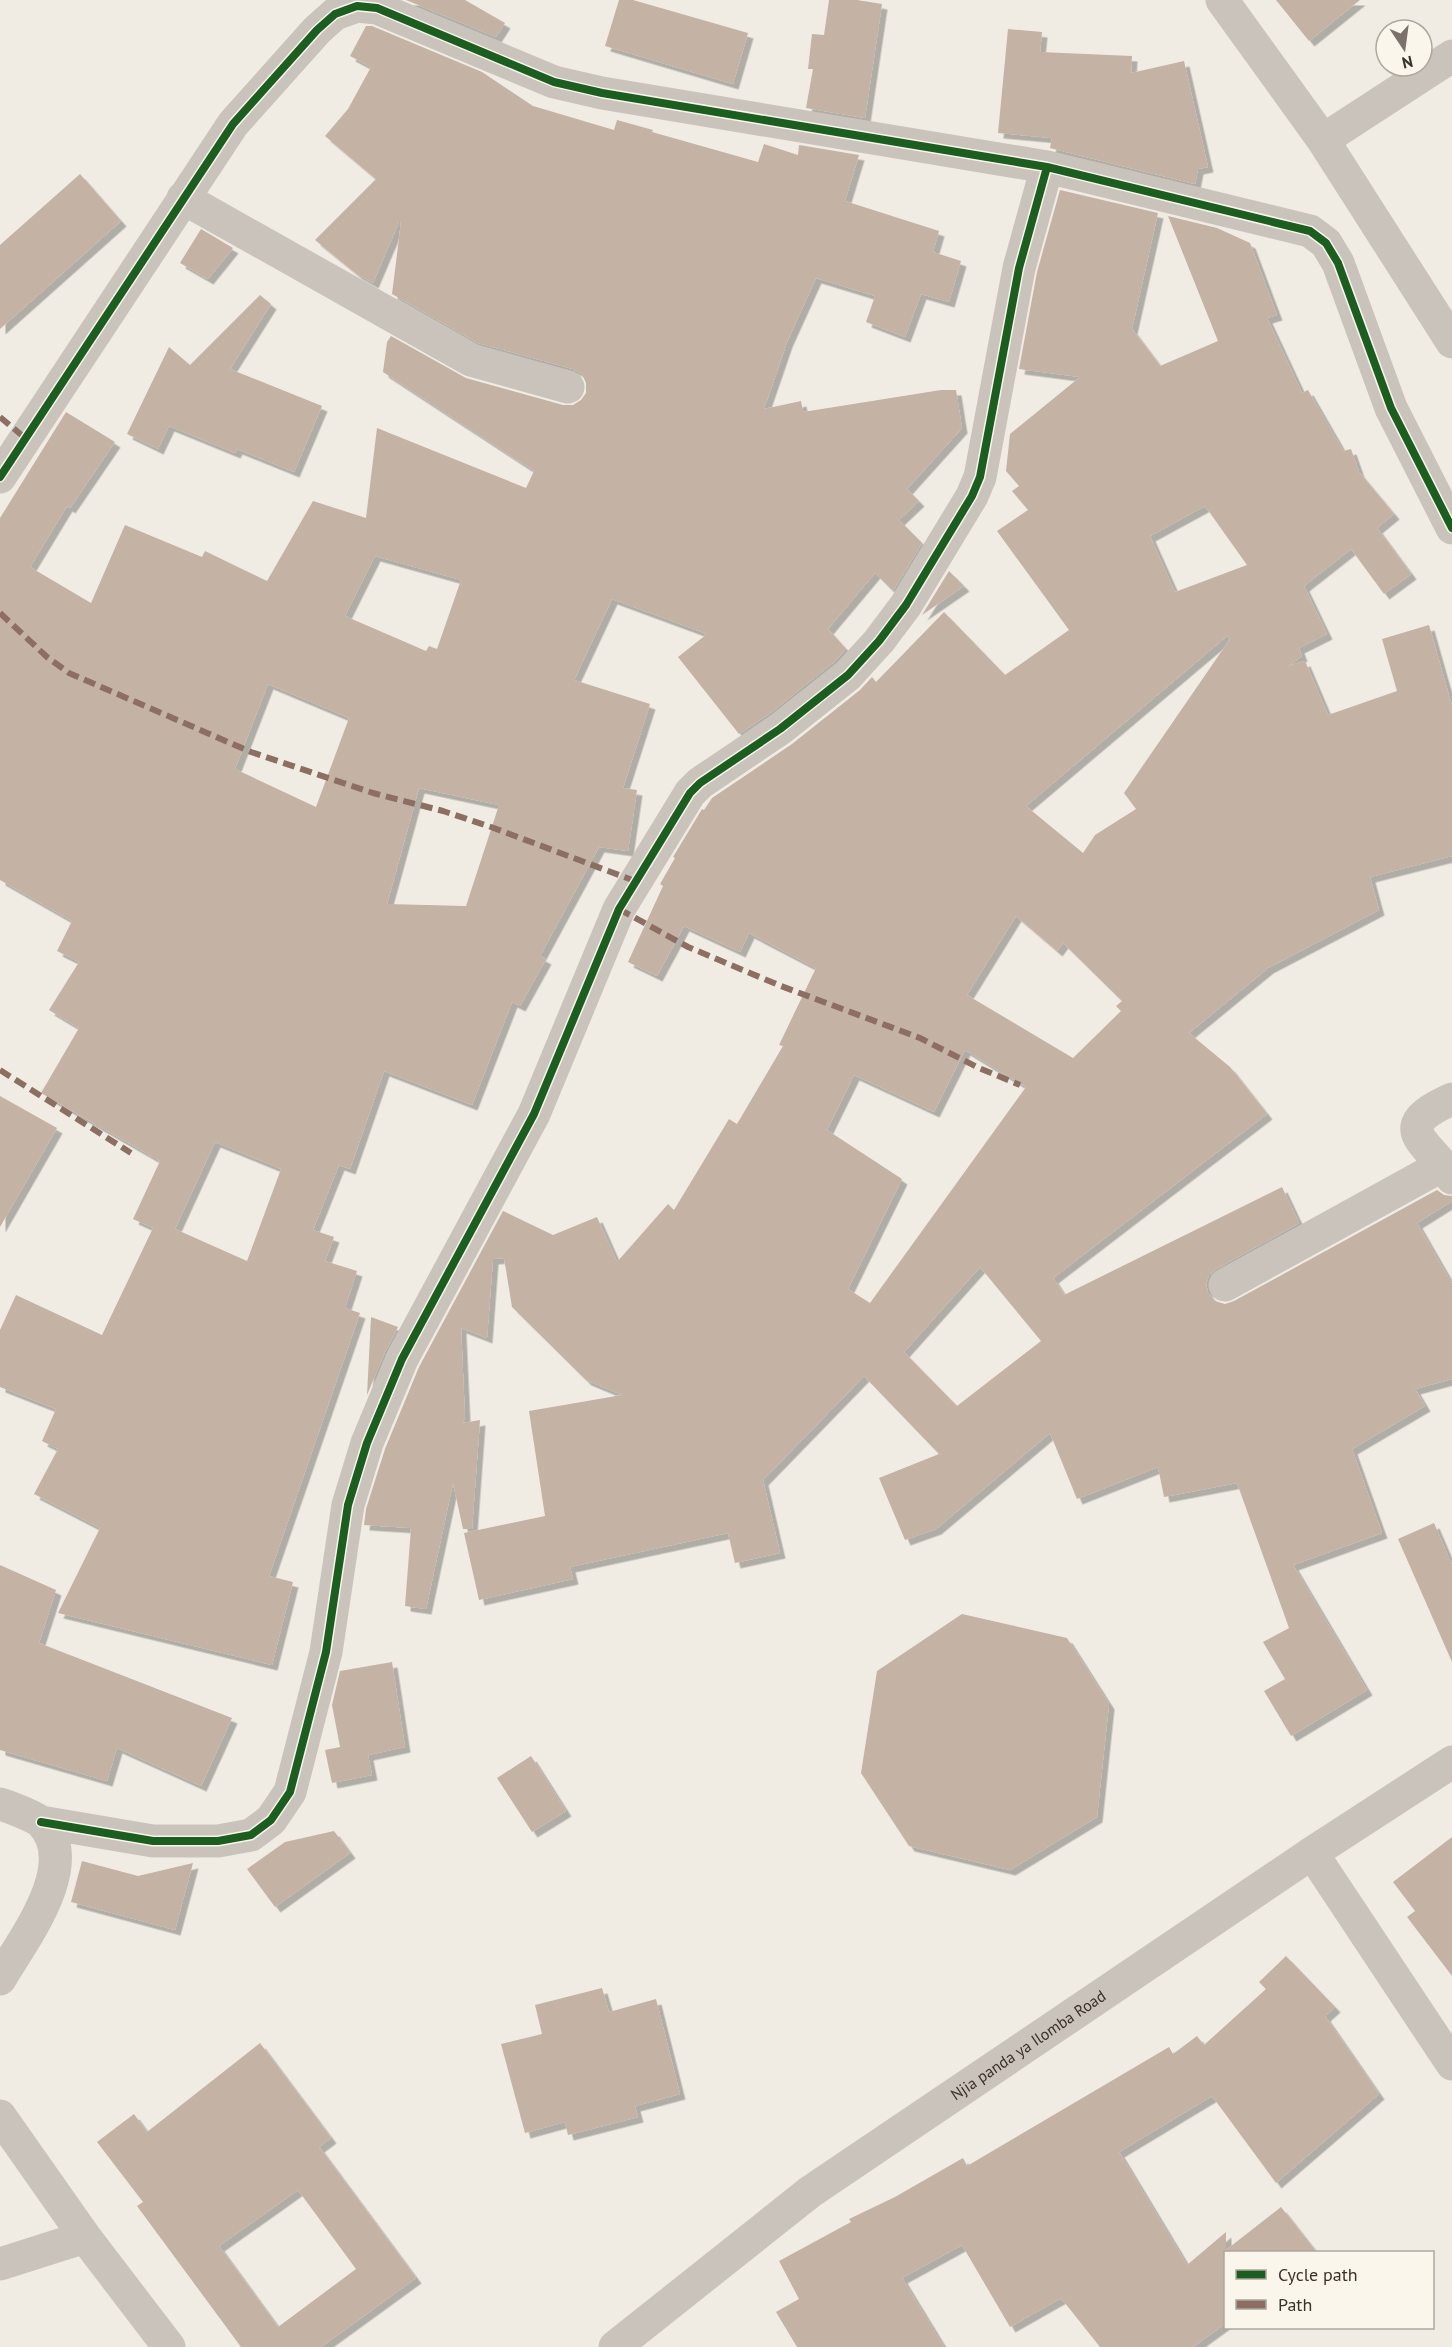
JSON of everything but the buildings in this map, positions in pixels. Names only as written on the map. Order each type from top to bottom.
[{"type":"street","points":[[1222,0],[1323,140],[1452,342]]},
{"type":"street","points":[[0,477],[233,124],[316,30],[335,14],[354,3],[377,8],[554,82],[602,93],[1047,167],[1310,231],[1326,243],[1338,263],[1391,408],[1452,528]]},
{"type":"street","points":[[1323,140],[1452,56]]},
{"type":"street","points":[[0,1804],[41,1822],[153,1841],[219,1841],[251,1835],[271,1820],[290,1792],[326,1652],[348,1505],[367,1443],[402,1359],[534,1114],[619,909],[681,806],[700,783],[780,729],[848,675],[879,641],[906,605],[972,496],[980,477],[1019,268],[1047,167]]},
{"type":"street","points":[[183,198],[471,360],[568,387]]},
{"type":"street","points":[[1225,1286],[1448,1172],[1416,1135],[1415,1127],[1420,1118],[1452,1098]]},
{"type":"street","name":"Njia panda ya Ilomba Road","points":[[615,2347],[810,2192],[1312,1853],[1452,1762]]},
{"type":"street","points":[[0,1979],[51,1891],[57,1855],[52,1838],[41,1822]]},
{"type":"street","points":[[1312,1853],[1452,2064]]},
{"type":"street","points":[[0,2116],[85,2237],[169,2347]]},
{"type":"street","points":[[0,2264],[85,2237]]},
{"type":"marked path","points":[[0,417],[25,438]]},
{"type":"marked path","points":[[0,613],[47,657],[69,673],[251,752],[373,793],[443,811],[491,827],[635,881]]},
{"type":"marked path","points":[[619,909],[688,947],[781,986],[920,1038],[979,1068],[1020,1085]]},
{"type":"marked path","points":[[0,1070],[131,1153]]},
{"type":"cycle path","points":[[0,477],[233,124],[317,30],[335,14],[357,6],[377,8],[554,82],[602,93],[1047,167],[1310,231],[1326,243],[1338,263],[1391,408],[1452,528]]},
{"type":"cycle path","points":[[41,1822],[153,1841],[218,1841],[251,1835],[271,1820],[290,1792],[326,1652],[348,1505],[367,1443],[402,1359],[534,1114],[619,909],[690,793],[700,783],[780,729],[848,675],[879,641],[906,605],[972,496],[980,477],[1019,268],[1047,167]]}]
